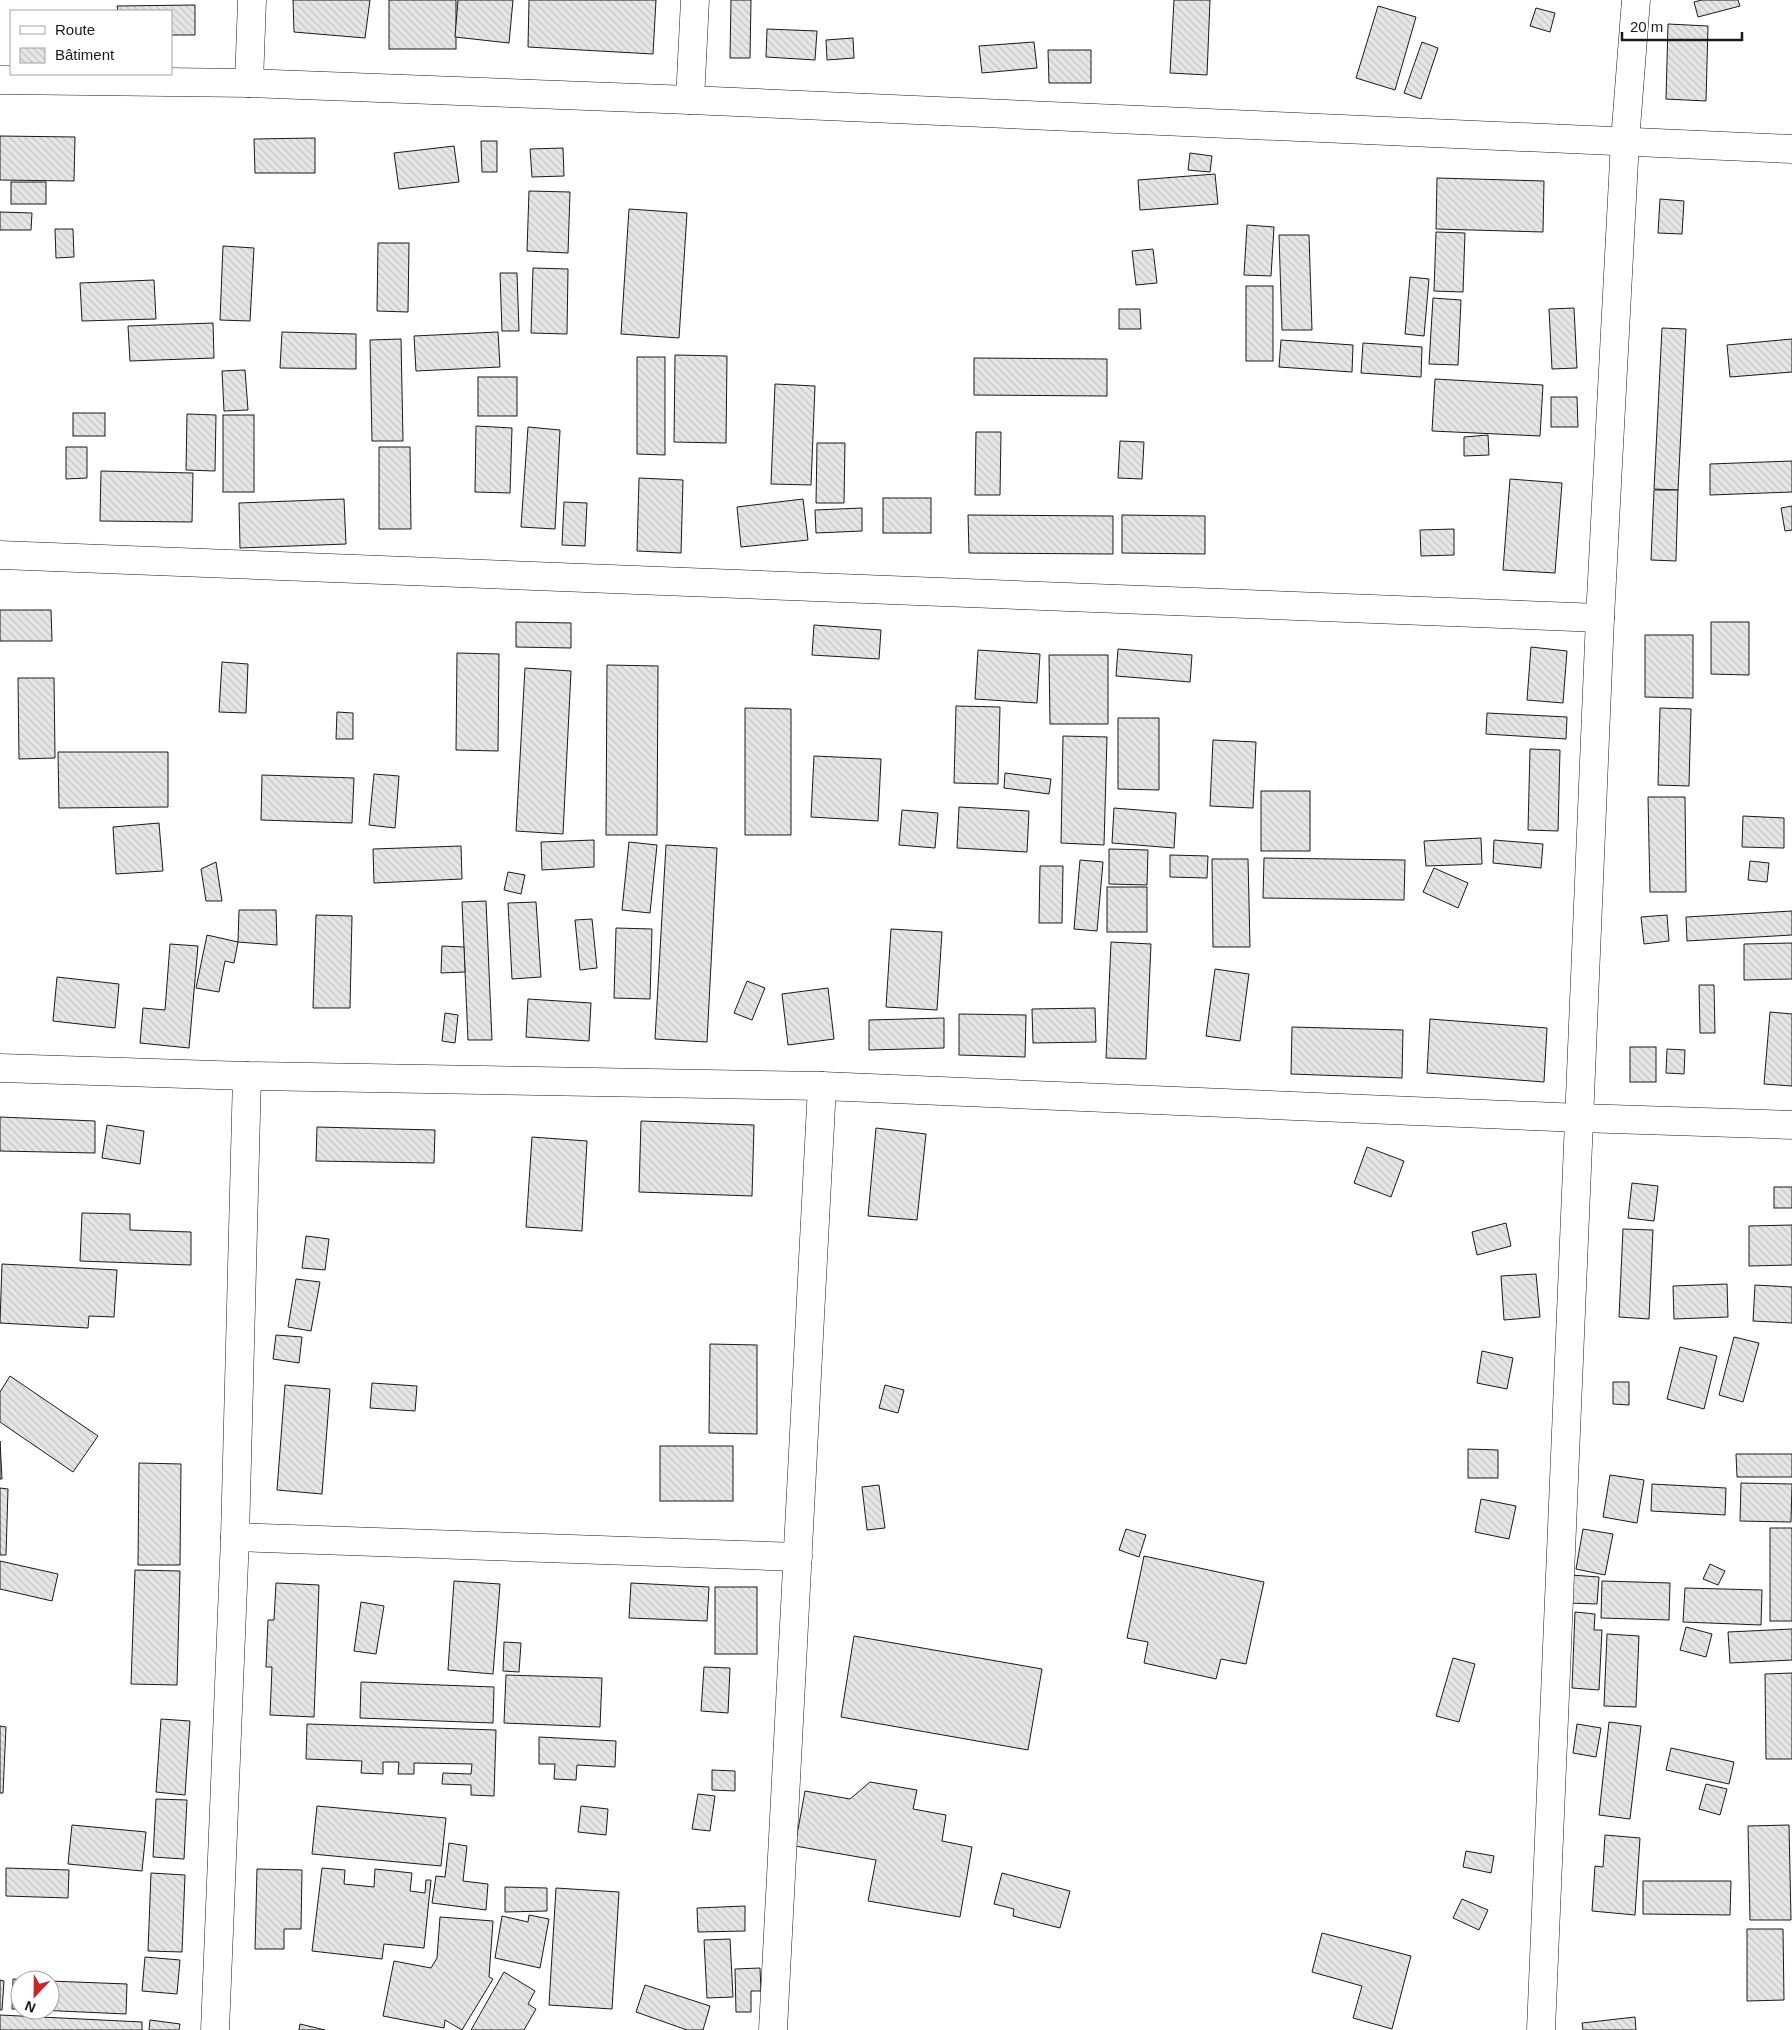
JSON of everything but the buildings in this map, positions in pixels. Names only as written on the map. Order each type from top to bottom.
[{"type":"street","points":[[249,83],[252,0]]},
{"type":"street","points":[[690,100],[694,0]]},
{"type":"street","points":[[1541,2030],[1600,618],[1625,141],[1636,0]]},
{"type":"street","points":[[0,80],[249,83],[690,100],[1792,149]]},
{"type":"street","points":[[0,555],[1600,618]]},
{"type":"street","points":[[0,1068],[247,1076],[822,1086],[1580,1118],[1792,1124]]},
{"type":"street","points":[[215,2030],[235,1537],[247,1076]]},
{"type":"street","points":[[773,2030],[822,1086]]},
{"type":"street","points":[[235,1537],[798,1557]]}]
